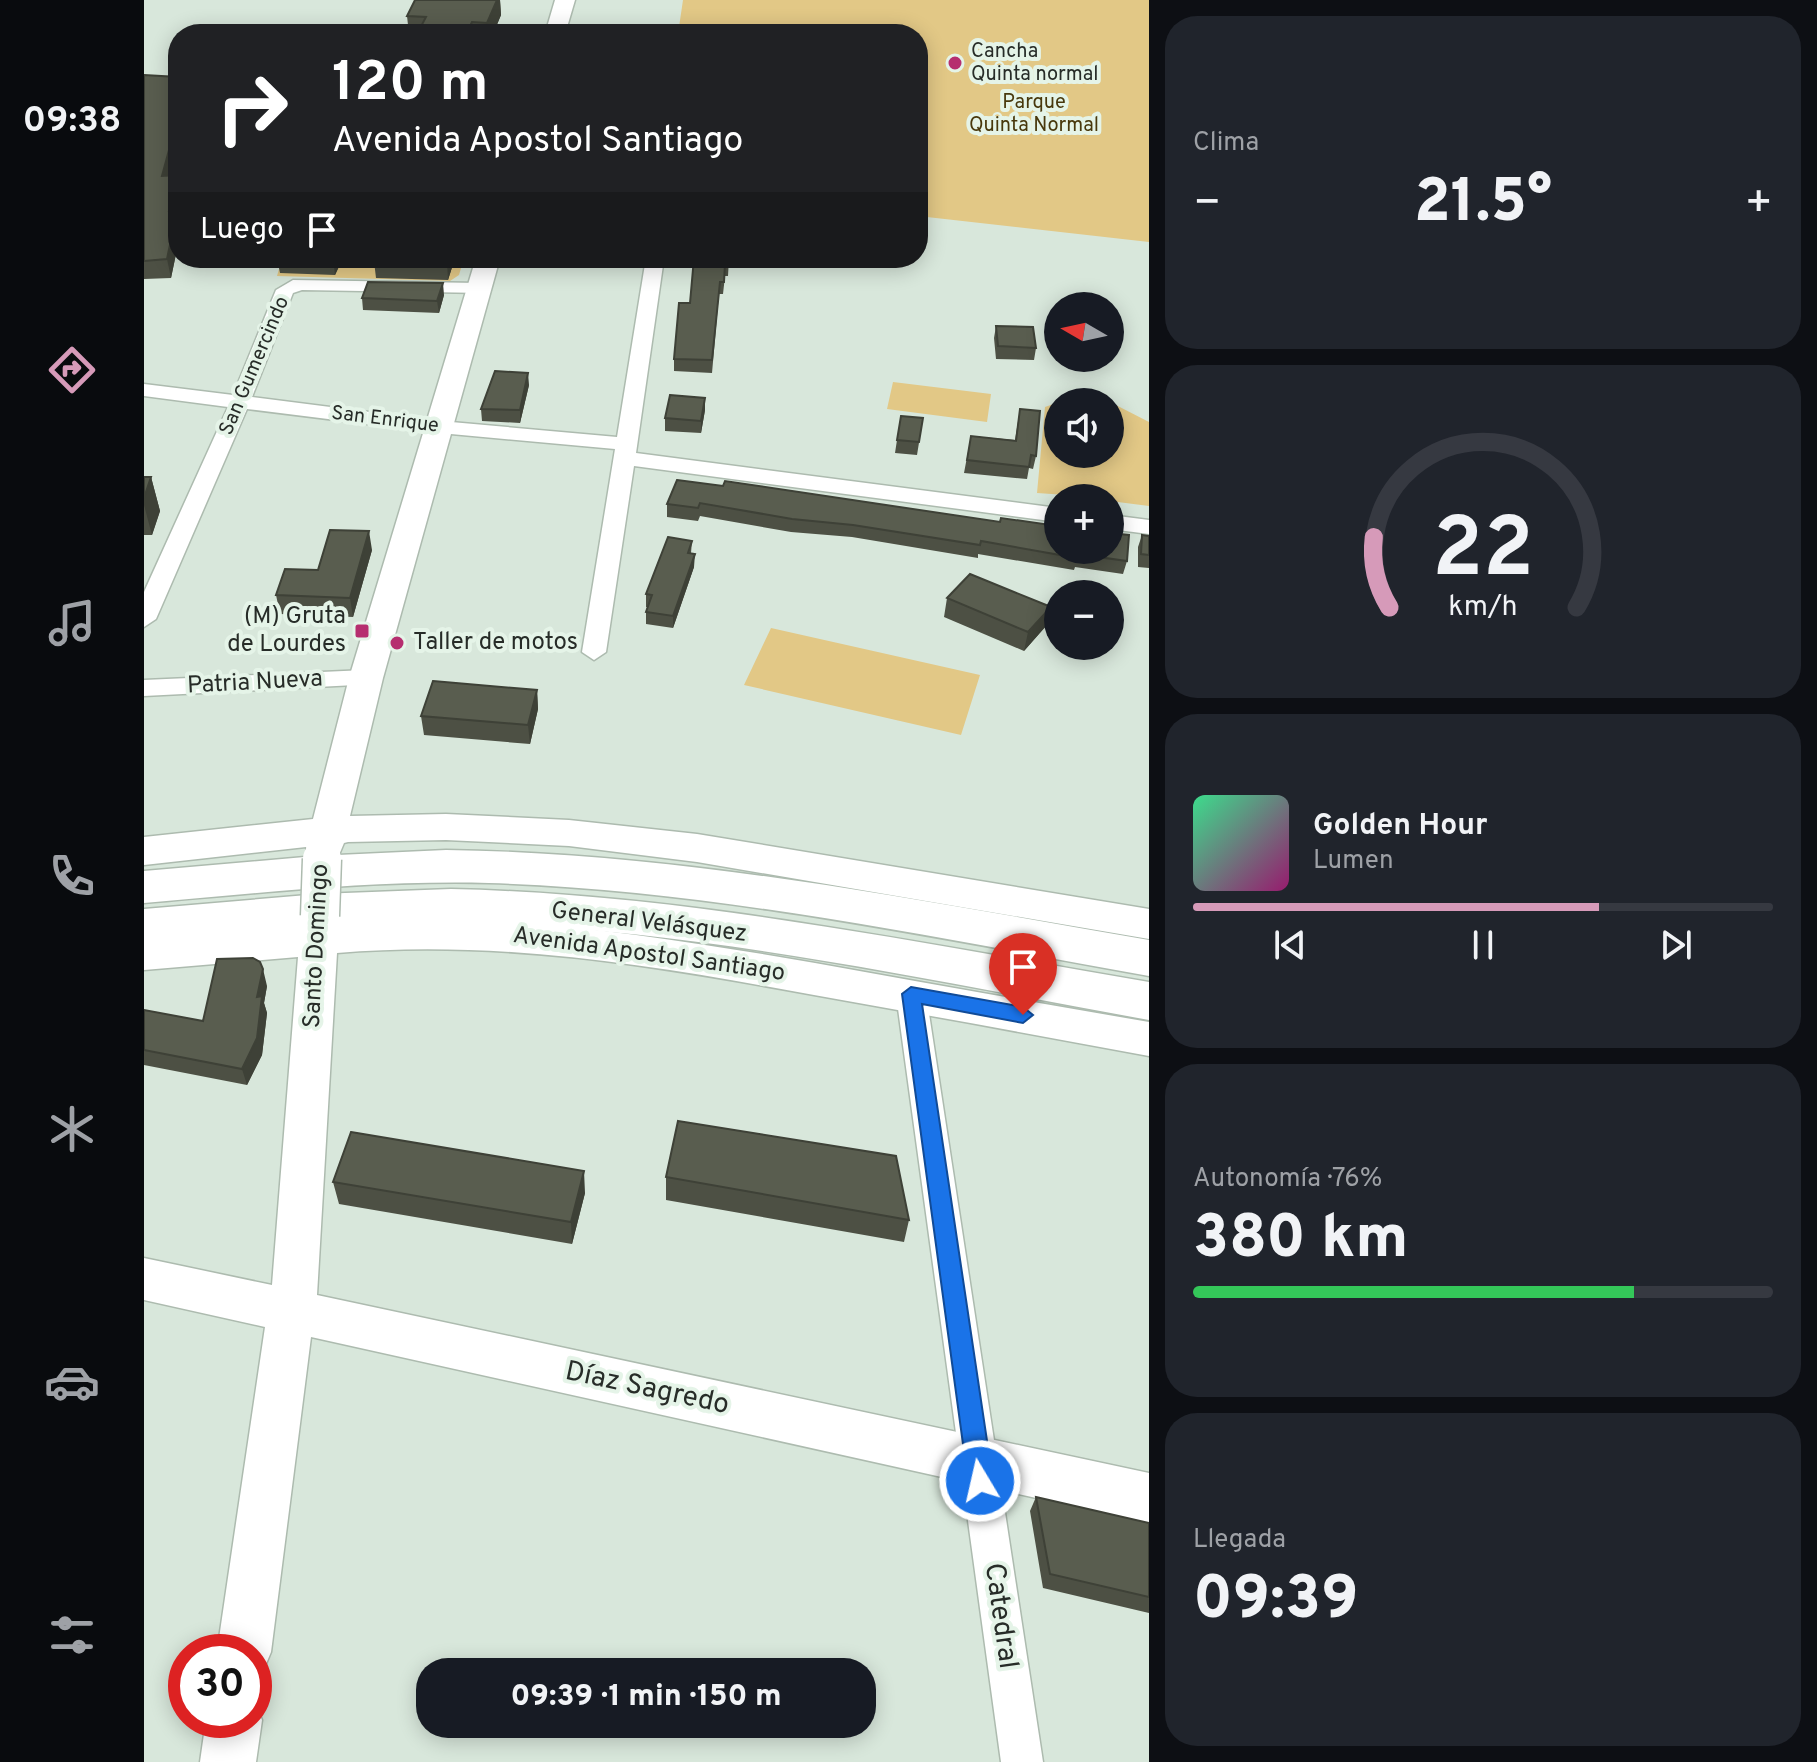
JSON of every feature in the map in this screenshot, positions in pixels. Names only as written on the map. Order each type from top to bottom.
[{"type":"highway","name":"General Velásquez","points":[[144,887],[359,868],[490,867],[604,874],[747,891],[1149,958]]},
{"type":"highway","name":"General Velásquez","points":[[144,926],[371,907],[557,911],[687,925],[1149,1001]]},
{"type":"street","points":[[558,24],[565,0]]},
{"type":"street","name":"Santo Domingo","points":[[246,1634],[291,1311],[324,845],[366,678],[485,268]]},
{"type":"street","points":[[594,652],[653,268]]},
{"type":"street","name":"San Gumercindo","points":[[144,619],[240,402],[285,290],[292,286],[479,289]]},
{"type":"street","name":"San Enrique","points":[[144,390],[626,451],[1044,513]]},
{"type":"street","points":[[1124,524],[1149,527]]},
{"type":"street","name":"Patria Nueva","points":[[144,688],[366,678]]},
{"type":"street","points":[[144,851],[324,845],[506,828],[633,839],[1149,924]]},
{"type":"street","name":"Avenida Apostol Santiago","points":[[144,955],[320,927],[400,933],[483,933],[595,943],[911,994],[1149,1039]]},
{"type":"street","name":"Catedral","points":[[911,994],[1022,1762]]},
{"type":"street","name":"Díaz Sagredo","points":[[144,1279],[1149,1498]]},
{"type":"street","points":[[228,1762],[231,1738]]},
{"type":"green space","name":"Parque Quinta Normal","points":[[683,0],[1149,0],[1149,242],[928,217],[928,24],[679,24]]},
{"type":"green space","points":[[279,268],[461,268],[459,275],[450,281],[277,276]]},
{"type":"green space","points":[[893,382],[991,394],[987,422],[887,409]]},
{"type":"green space","points":[[1124,409],[1149,422],[1149,506],[1124,503],[1124,484],[1044,484],[1044,493],[1037,493],[1044,418],[1044,468],[1124,468]]},
{"type":"green space","points":[[771,628],[980,675],[961,735],[744,685]]},
{"type":"building","points":[[415,0],[497,0],[487,23],[422,24],[426,17],[407,16]]},
{"type":"building","points":[[144,75],[168,76],[168,154],[162,176],[168,176],[168,254],[167,259],[144,261]]},
{"type":"building","points":[[693,268],[725,268],[724,282],[720,282],[712,360],[674,359],[679,303],[690,303]]},
{"type":"building","points":[[368,282],[443,283],[437,301],[362,298]]},
{"type":"building","points":[[996,326],[1033,327],[1036,348],[998,346]]},
{"type":"building","points":[[495,371],[528,373],[520,410],[481,409]]},
{"type":"building","points":[[670,395],[705,398],[701,421],[665,418]]},
{"type":"building","points":[[1020,409],[1040,411],[1036,456],[1031,455],[1029,467],[967,460],[971,436],[1016,441]]},
{"type":"building","points":[[901,416],[923,418],[919,442],[897,440]]},
{"type":"building","points":[[144,477],[151,477],[144,498]]},
{"type":"building","points":[[677,480],[723,486],[725,481],[1000,522],[1001,518],[1044,524],[1044,552],[981,541],[980,545],[853,525],[792,519],[700,503],[698,508],[667,504]]},
{"type":"building","points":[[330,530],[369,531],[350,598],[276,595],[285,569],[318,570]]},
{"type":"building","points":[[1124,534],[1129,535],[1127,561],[1124,561]]},
{"type":"building","points":[[1142,535],[1149,536],[1149,555],[1141,554]]},
{"type":"building","points":[[668,537],[692,541],[688,553],[695,554],[673,616],[646,612],[652,595],[646,594]]},
{"type":"building","points":[[970,574],[1044,604],[1044,615],[1028,632],[947,598]]},
{"type":"building","points":[[433,681],[537,690],[528,725],[421,716]]},
{"type":"building","points":[[253,958],[260,962],[263,969],[257,997],[262,996],[257,1038],[242,1069],[144,1050],[144,1010],[203,1021],[217,959]]},
{"type":"building","points":[[678,1121],[896,1156],[909,1220],[666,1177]]},
{"type":"building","points":[[351,1132],[584,1171],[571,1222],[333,1182]]},
{"type":"building","points":[[1036,1497],[1149,1523],[1149,1597],[1050,1574]]},
{"type":"place","name":"Cancha Quinta normal","points":[[955,63]]},
{"type":"place","name":"(M) Gruta de Lourdes","points":[[362,631]]},
{"type":"place","name":"Taller de motos","points":[[397,643]]},
{"type":"route","points":[[980,1481],[911,994],[1023,1015]]}]
